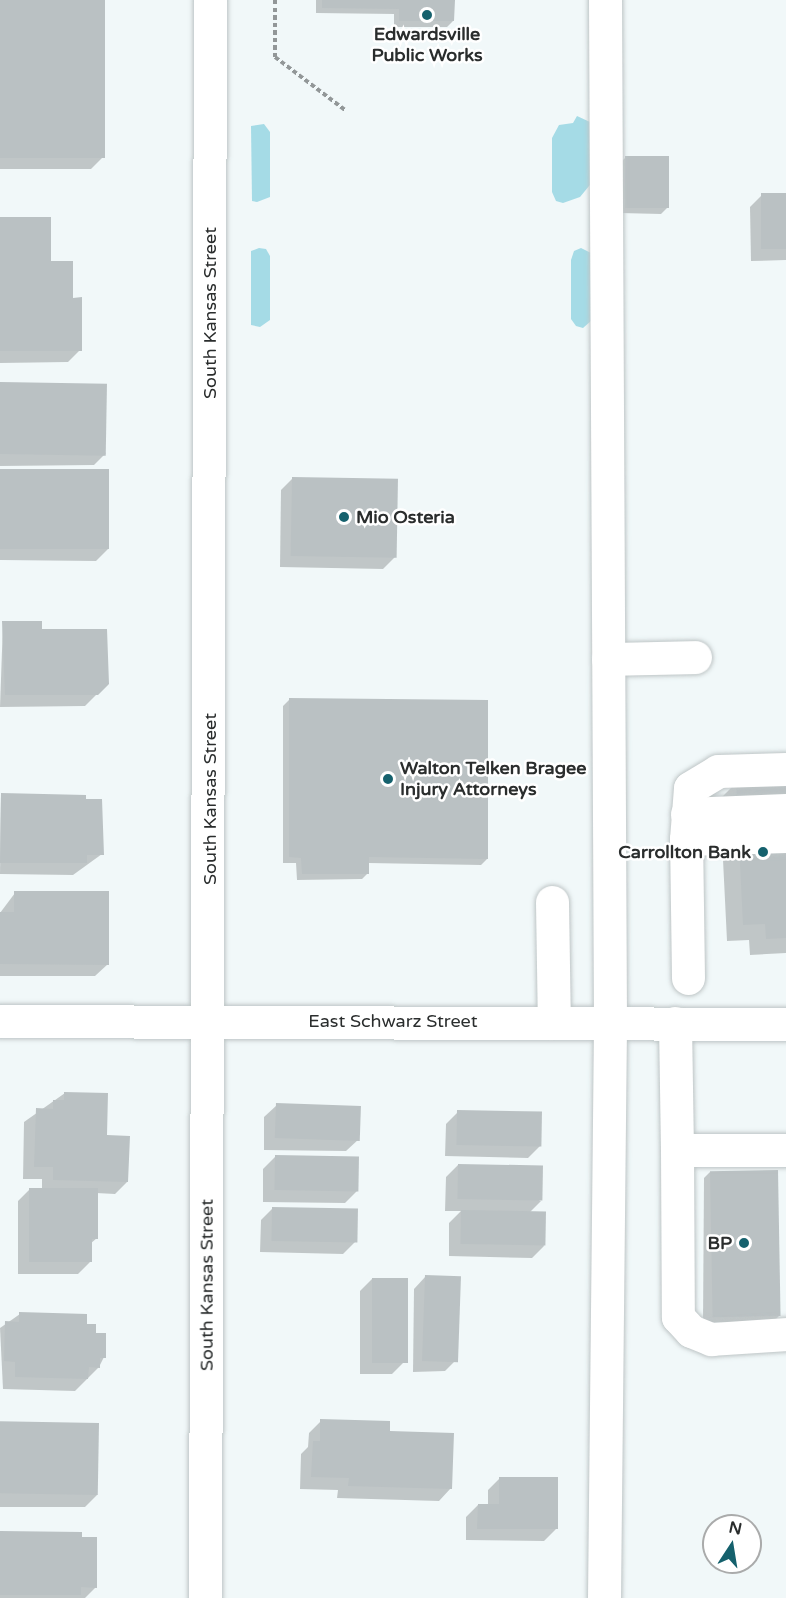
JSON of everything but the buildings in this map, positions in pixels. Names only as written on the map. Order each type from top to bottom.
[{"type":"street","name":"South Kansas Street","points":[[205,1598],[209,1020],[210,0]]},
{"type":"street","points":[[604,0],[610,1023],[604,1598]]},
{"type":"street","points":[[608,659],[695,657]]},
{"type":"street","points":[[688,978],[686,826],[690,788],[717,771],[786,769]]},
{"type":"street","points":[[686,826],[786,810]]},
{"type":"street","points":[[686,826],[786,836]]},
{"type":"street","points":[[552,902],[554,1023]]},
{"type":"street","name":"East Schwarz Street","points":[[0,1021],[786,1024]]},
{"type":"street","points":[[675,1023],[678,1317],[691,1331],[711,1339],[786,1334]]},
{"type":"street","points":[[677,1150],[786,1150]]},
{"type":"path","points":[[275,0],[275,57],[345,110]]},
{"type":"shaded area","points":[[577,116],[590,122],[594,180],[580,197],[563,203],[556,201],[552,192],[552,138],[559,125],[573,123]]},
{"type":"shaded area","points":[[264,124],[270,132],[270,197],[257,202],[252,201],[251,126]]},
{"type":"shaded area","points":[[259,248],[266,249],[270,256],[270,320],[260,327],[251,325],[251,251]]},
{"type":"shaded area","points":[[581,248],[591,253],[591,321],[583,328],[576,326],[571,319],[571,260],[574,251]]},
{"type":"place","name":"Edwardsville Public Works","points":[[427,15]]},
{"type":"place","name":"Mio Osteria","points":[[344,517]]},
{"type":"place","name":"Walton Telken Bragee Injury Attorneys","points":[[388,779]]},
{"type":"place","name":"Carrollton Bank","points":[[763,852]]},
{"type":"place","name":"BP","points":[[744,1243]]}]
